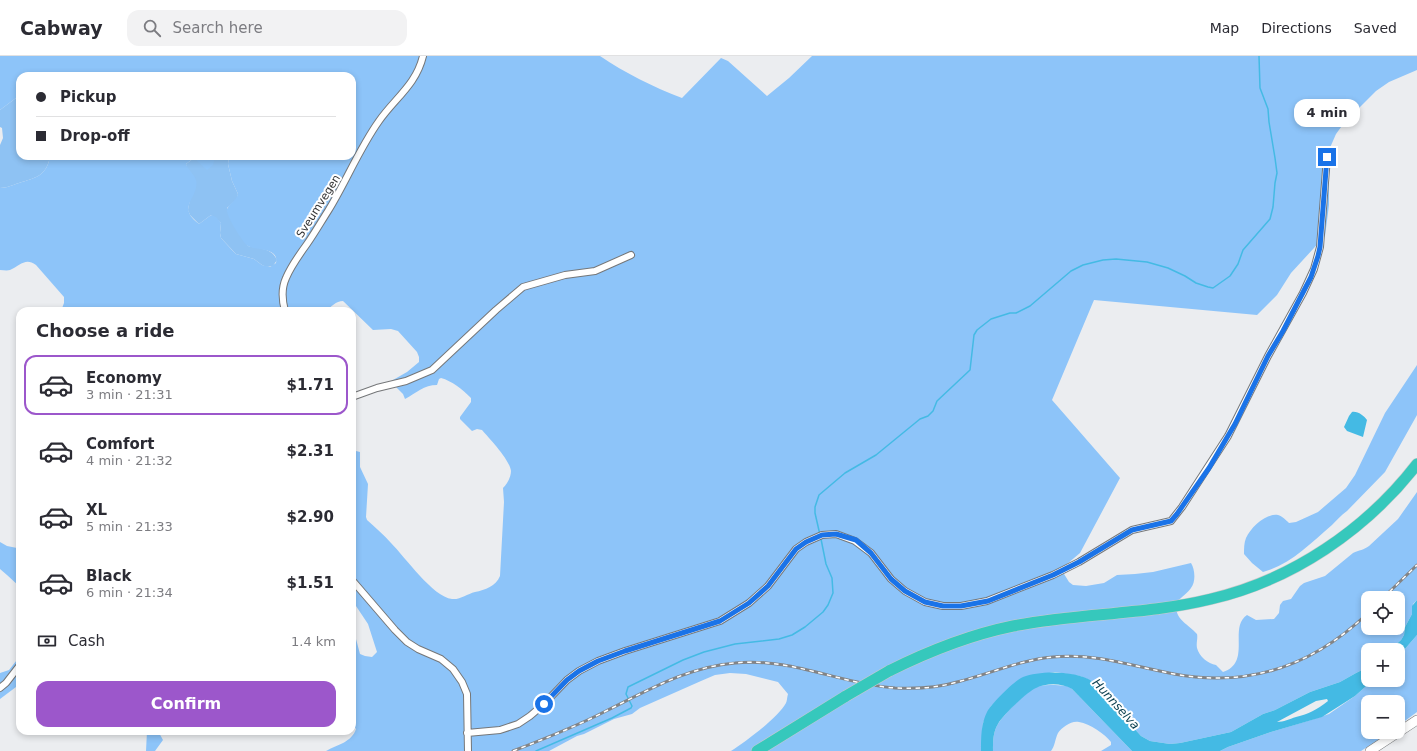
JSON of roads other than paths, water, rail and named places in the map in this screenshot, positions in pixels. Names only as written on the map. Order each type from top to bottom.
[{"type":"highway","points":[[757,751],[928,652],[962,639],[1014,626],[1066,618],[1152,610],[1195,603],[1231,594],[1267,581],[1291,570],[1319,554],[1351,531],[1367,518],[1397,488],[1417,464]]},
{"type":"highway","points":[[892,672],[970,642],[1016,631],[1167,614],[1214,605],[1251,593],[1288,578],[1338,548],[1371,522],[1417,474]]},
{"type":"highway","points":[[768,751],[850,697]]},
{"type":"main road","points":[[1370,751],[1417,720]]},
{"type":"street","name":"Sveumvegen","points":[[285,307],[283,288],[289,271],[343,186],[372,132],[383,115],[410,84],[418,71],[423,56]]},
{"type":"street","points":[[467,733],[500,730],[518,724],[544,704],[567,680],[579,671],[598,661],[720,621],[749,603],[768,586],[796,549],[806,542],[822,535],[836,534],[856,540],[871,553],[891,579],[905,591],[925,602],[943,606],[961,606],[988,601],[1053,575],[1079,562],[1132,530],[1171,521],[1180,511],[1228,436],[1268,356],[1283,331],[1311,277],[1320,247],[1327,157]]},
{"type":"street","points":[[356,396],[377,388],[406,381],[432,370],[496,310],[524,287],[564,275],[595,271],[632,255]]},
{"type":"street","points":[[356,585],[407,642],[418,649],[441,659],[453,669],[462,682],[467,694],[468,751]]},
{"type":"street","points":[[0,688],[16,670]]},
{"type":"waterway","points":[[820,535],[815,513],[815,507],[819,495],[845,473],[876,455],[920,419],[928,416],[933,411],[937,401],[970,370],[974,335],[977,330],[991,319],[1010,313],[1016,313],[1030,306],[1071,271],[1083,265],[1103,260],[1116,259],[1147,262],[1168,268],[1196,283],[1213,288],[1230,276],[1238,264],[1243,250],[1270,219],[1273,207],[1277,173],[1268,109],[1260,88],[1259,56]]},
{"type":"waterway","points":[[536,751],[612,718],[631,708],[632,706],[626,694],[628,687],[683,660],[704,652],[735,644],[779,639],[792,635],[805,627],[823,612],[833,593],[832,578],[826,564],[821,539]]},
{"type":"railway","points":[[1390,591],[1417,565]]},
{"type":"railway","points":[[513,751],[582,723],[668,681],[700,669],[717,665],[755,662],[775,664],[795,667],[855,682],[895,688],[926,688],[942,686],[1029,661],[1069,656],[1114,661],[1174,674],[1202,678],[1228,678],[1254,675],[1303,659],[1347,631],[1361,619]]},
{"type":"water label","name":"Hunnselva","points":[[1116,704]]}]
